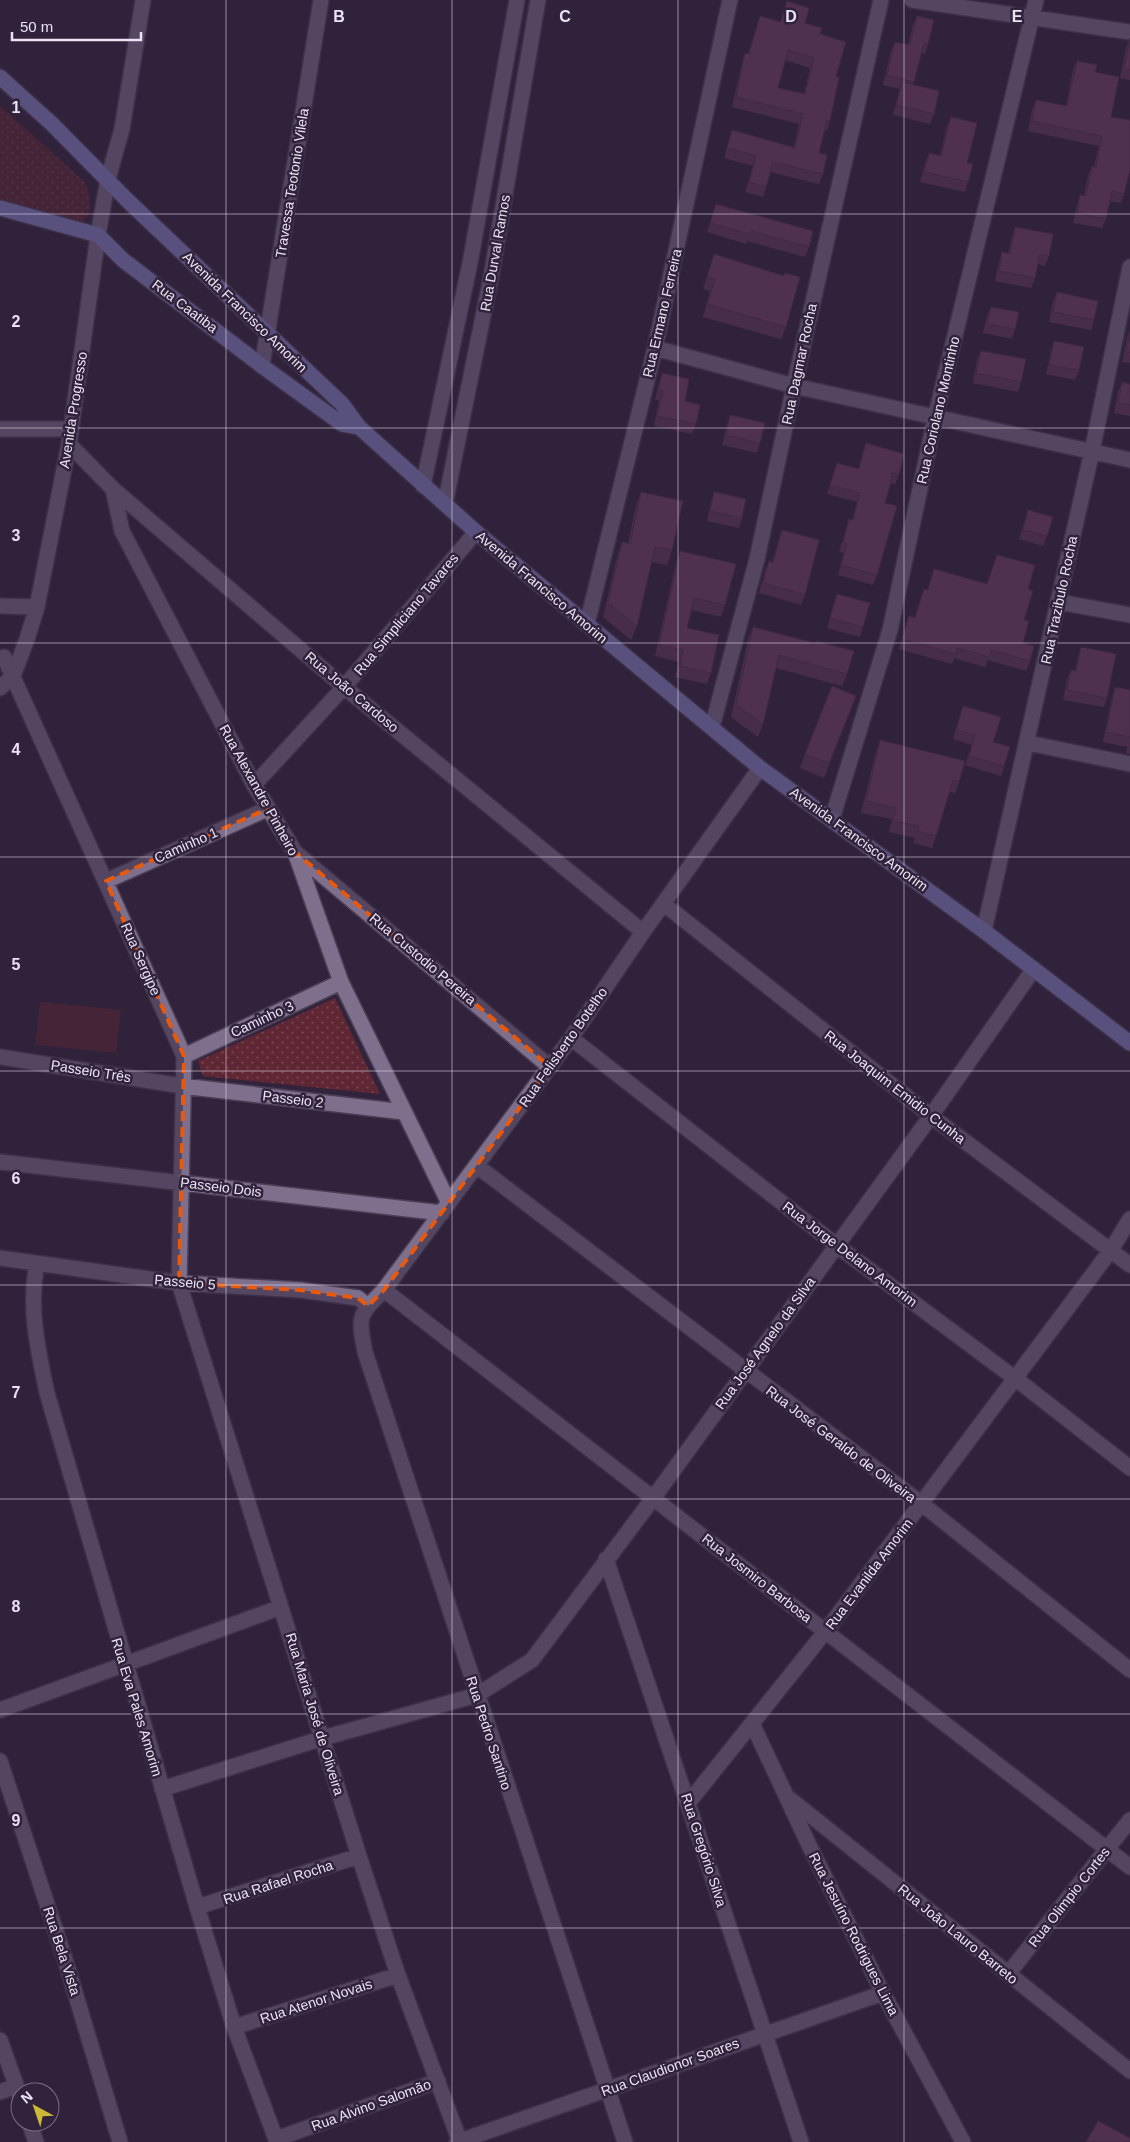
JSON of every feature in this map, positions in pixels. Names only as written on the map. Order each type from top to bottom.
[{"type":"main road","name":"Avenida Francisco Amorim","points":[[0,77],[52,124],[342,404],[359,427],[476,532],[760,768],[832,818],[1130,1043]]},
{"type":"main road","name":"Rua Caatiba","points":[[0,208],[98,235],[124,260],[262,366],[342,424],[359,427]]},
{"type":"street","name":"Avenida Progresso","points":[[0,688],[13,676],[28,639],[37,607],[70,437],[98,235],[108,179],[122,129],[143,0]]},
{"type":"street","name":"Travessa Teotonio Vilela","points":[[262,366],[321,0]]},
{"type":"street","name":"Rua Durval Ramos","points":[[423,486],[470,263],[517,0]]},
{"type":"street","name":"Rua Durval Ramos","points":[[445,504],[491,277],[538,0]]},
{"type":"street","name":"Rua Ermano Ferreira","points":[[586,624],[655,348],[730,0]]},
{"type":"street","name":"Rua Dagmar Rocha","points":[[712,727],[757,559],[881,0]]},
{"type":"street","points":[[912,0],[1031,19],[1130,32]]},
{"type":"street","name":"Rua Coriolano Montinho","points":[[832,818],[890,630],[935,418],[1036,0]]},
{"type":"street","name":"Rua Trazibulo Rocha","points":[[984,931],[1125,311],[1130,267]]},
{"type":"street","points":[[655,348],[794,386],[1130,460]]},
{"type":"street","points":[[0,429],[70,437]]},
{"type":"street","name":"Rua João Cardoso","points":[[70,437],[113,489],[344,686],[643,932]]},
{"type":"street","name":"Rua Alexandre Pinheiro","points":[[113,489],[122,530],[254,785],[295,852],[341,982],[404,1112],[446,1208]]},
{"type":"street","name":"Rua Simpliciano Tavares","points":[[254,785],[344,686],[476,532]]},
{"type":"street","points":[[1059,602],[1130,615]]},
{"type":"street","points":[[0,606],[37,607]]},
{"type":"street","points":[[2,658],[28,639]]},
{"type":"street","name":"Rua Sergipe","points":[[2,658],[13,676],[184,1056],[179,1182],[178,1282]]},
{"type":"street","points":[[1028,743],[1130,764]]},
{"type":"street","name":"Rua Felisberto Botelho","points":[[359,1322],[368,1306],[384,1290],[571,1038],[643,932],[760,768]]},
{"type":"street","name":"Caminho 1","points":[[106,881],[267,809]]},
{"type":"street","name":"Rua Custodio Pereira","points":[[295,852],[550,1066]]},
{"type":"street","name":"Rua Joaquim Emidio Cunha","points":[[664,904],[931,1116],[1130,1265]]},
{"type":"street","name":"Rua José Agnelo da Silva","points":[[162,1789],[323,1738],[477,1696],[532,1660],[654,1497],[931,1116],[1033,970]]},
{"type":"street","name":"Caminho 3","points":[[184,1056],[341,982]]},
{"type":"street","name":"Rua Jorge Delano Amorim","points":[[571,1038],[836,1246],[1016,1379],[1130,1468]]},
{"type":"street","name":"Passeio Três","points":[[0,1057],[182,1086]]},
{"type":"street","name":"Passeio 2","points":[[182,1086],[404,1112]]},
{"type":"street","name":"Passeio Dois","points":[[0,1162],[179,1182],[446,1208]]},
{"type":"street","name":"Rua José Geraldo de Oliveira","points":[[477,1166],[745,1372],[922,1504],[1130,1670]]},
{"type":"street","name":"Rua Evanilda Amorim","points":[[689,1802],[825,1632],[922,1504],[1111,1250],[1130,1219]]},
{"type":"street","name":"Passeio 5","points":[[0,1258],[178,1282],[300,1290],[358,1298],[368,1306]]},
{"type":"street","name":"Rua Eva Pales Amorim","points":[[37,1264],[33,1284],[34,1320],[45,1383],[124,1664],[197,1907],[234,2027],[276,2140]]},
{"type":"street","name":"Rua Maria José de Oliveira","points":[[178,1282],[359,1856],[398,1975],[459,2142]]},
{"type":"street","name":"Rua Josmiro Barbosa","points":[[384,1290],[1130,1867]]},
{"type":"street","name":"Rua Pedro Santino","points":[[359,1322],[365,1352],[606,2090],[625,2142]]},
{"type":"street","name":"Rua Gregório Silva","points":[[606,1559],[689,1802],[763,2033],[801,2142]]},
{"type":"street","points":[[0,1710],[281,1606]]},
{"type":"street","name":"Rua Jesuíno Rodrigues Lima","points":[[752,1723],[787,1796],[808,1846],[883,1993],[963,2142]]},
{"type":"street","name":"Rua Bela Vista","points":[[0,1761],[64,1956],[120,2142]]},
{"type":"street","name":"Rua João Lauro Barreto","points":[[787,1796],[1130,2071]]},
{"type":"street","name":"Rua Olimpio Cortes","points":[[1008,1974],[1130,1820]]},
{"type":"street","name":"Rua Rafael Rocha","points":[[197,1907],[359,1856]]},
{"type":"street","name":"Rua Atenor Novais","points":[[234,2027],[398,1975]]},
{"type":"street","name":"Rua Claudionor Soares","points":[[459,2142],[763,2033],[883,1993]]},
{"type":"street","points":[[0,2040],[15,2082]]},
{"type":"street","name":"Rua Alvino Salomão","points":[[276,2140],[438,2081]]},
{"type":"highlighted area","points":[[267,809],[295,852],[550,1067],[384,1290],[368,1306],[358,1298],[300,1290],[179,1283],[184,1056],[106,881]]},
{"type":"shaded area","points":[[0,106],[85,182],[90,197],[90,208],[89,213],[82,222],[0,200]]},
{"type":"shaded area","points":[[335,998],[380,1094],[203,1076],[198,1061]]},
{"type":"shaded area","points":[[40,1002],[121,1010],[116,1053],[35,1045]]},
{"type":"building","points":[[787,1],[809,8],[805,23],[822,28],[820,34],[846,42],[836,76],[839,77],[830,121],[827,120],[819,153],[827,155],[823,174],[773,162],[766,187],[749,182],[756,156],[727,148],[732,130],[795,148],[803,114],[736,97],[745,53],[749,54],[760,16],[781,22]],"holes":[[[788,50],[814,58],[805,94],[778,88]]]},
{"type":"building","points":[[917,16],[934,20],[928,44],[924,43],[914,82],[887,75],[895,42],[910,45]]},
{"type":"building","points":[[1130,38],[1130,70],[1124,69]]},
{"type":"building","points":[[1077,61],[1097,65],[1095,72],[1119,77],[1111,117],[1130,120],[1130,170],[1124,194],[1112,191],[1106,219],[1077,213],[1080,195],[1086,196],[1092,166],[1096,167],[1102,136],[1032,121],[1036,100],[1067,106]]},
{"type":"building","points":[[902,82],[939,91],[934,114],[896,105]]},
{"type":"building","points":[[951,117],[977,123],[967,163],[973,164],[968,182],[924,172],[929,153],[941,156]]},
{"type":"building","points":[[716,204],[813,231],[809,247],[751,231],[750,234],[710,223]]},
{"type":"building","points":[[1015,227],[1053,234],[1049,256],[1040,254],[1035,278],[999,271],[1002,252],[1010,254]]},
{"type":"building","points":[[714,254],[784,276],[785,273],[800,277],[786,327],[707,304],[715,279],[707,277]]},
{"type":"building","points":[[1057,292],[1098,301],[1094,320],[1053,312]]},
{"type":"building","points":[[991,307],[1019,312],[1015,329],[987,324]]},
{"type":"building","points":[[1130,332],[1130,352],[1126,352]]},
{"type":"building","points":[[1054,341],[1084,347],[1079,370],[1049,365]]},
{"type":"building","points":[[981,351],[1026,359],[1021,382],[976,373]]},
{"type":"building","points":[[662,373],[689,379],[685,401],[700,405],[696,424],[657,416],[663,391],[658,390]]},
{"type":"building","points":[[1122,382],[1130,384],[1130,405],[1118,403]]},
{"type":"building","points":[[730,415],[765,423],[760,443],[726,435]]},
{"type":"building","points":[[866,443],[904,454],[899,474],[893,473],[885,503],[897,506],[877,575],[841,565],[847,544],[843,542],[849,519],[853,520],[860,493],[830,485],[837,463],[859,469]]},
{"type":"building","points":[[641,492],[683,501],[672,550],[655,547],[637,626],[608,603],[622,542],[630,544]]},
{"type":"building","points":[[714,492],[746,499],[742,518],[710,511]]},
{"type":"building","points":[[1028,510],[1053,517],[1047,536],[1023,530]]},
{"type":"building","points":[[782,530],[819,540],[805,595],[763,583],[769,561],[773,563]]},
{"type":"building","points":[[680,551],[736,564],[725,605],[694,598],[687,628],[719,635],[711,673],[680,666],[683,650],[659,645]]},
{"type":"building","points":[[997,555],[1035,565],[1028,589],[1033,591],[1024,620],[1029,621],[1023,643],[1034,646],[1030,661],[991,650],[989,657],[957,648],[956,654],[902,639],[909,616],[915,618],[924,589],[928,590],[934,569],[987,584]]},
{"type":"building","points":[[837,594],[870,603],[863,627],[830,618]]},
{"type":"building","points":[[753,627],[854,651],[847,674],[779,655],[763,724],[736,705]]},
{"type":"building","points":[[1081,647],[1116,654],[1107,698],[1067,690],[1071,670],[1076,671]]},
{"type":"building","points":[[832,686],[856,696],[829,763],[805,754]]},
{"type":"building","points":[[1115,687],[1130,690],[1130,737],[1106,732]]},
{"type":"building","points":[[963,706],[1001,717],[993,742],[1010,747],[1004,766],[969,756],[975,735],[956,730]]},
{"type":"building","points":[[880,740],[965,761],[959,782],[953,780],[936,836],[918,831],[919,826],[893,821],[896,808],[866,801]]},
{"type":"building","points":[[1098,2121],[1130,2138],[1130,2142],[1086,2142]]}]
